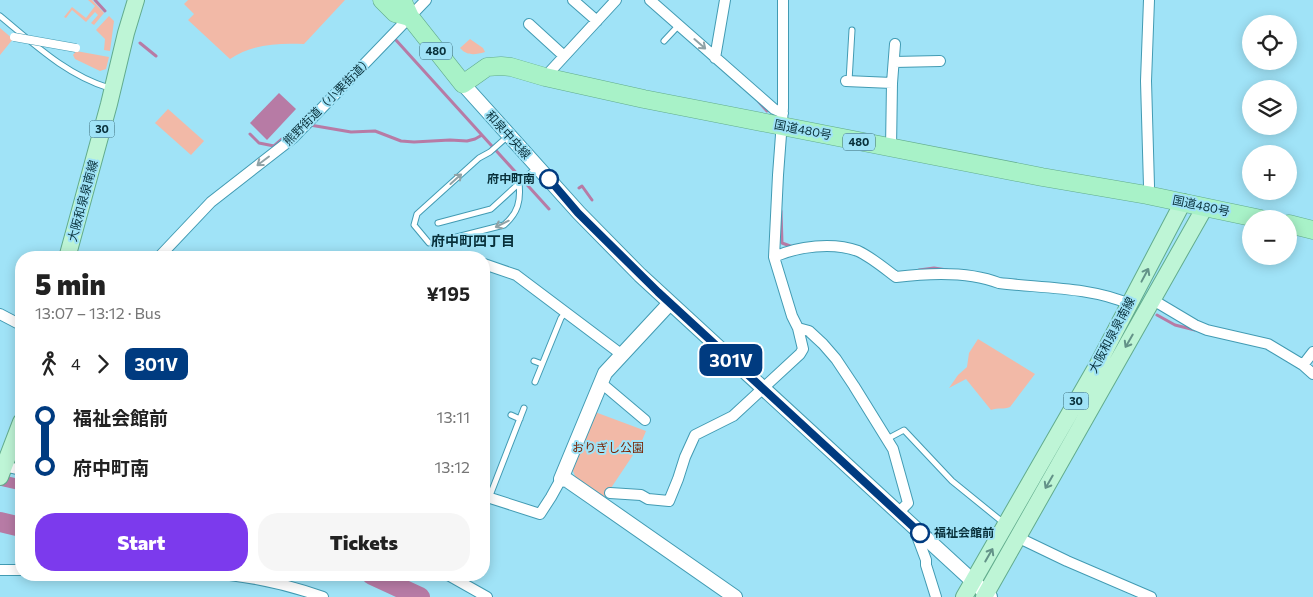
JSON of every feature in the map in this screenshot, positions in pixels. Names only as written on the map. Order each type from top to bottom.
[{"type":"highway","name":"480","points":[[382,0],[395,13],[410,18]]},
{"type":"highway","name":"480","points":[[402,0],[410,18],[463,84]]},
{"type":"highway","name":"国道480号","points":[[463,84],[487,67],[511,67],[545,77],[644,99],[783,120],[890,148],[1147,195],[1242,215]]},
{"type":"highway","points":[[1297,226],[1313,230]]},
{"type":"main road","name":"大阪和泉泉南線","points":[[69,251],[136,0]]},
{"type":"main road","name":"大阪和泉泉南線","points":[[964,597],[1098,364],[1183,202]]},
{"type":"main road","name":"大阪和泉泉南線","points":[[986,596],[1017,537],[1205,207]]},
{"type":"main road","points":[[2,470],[15,438]]},
{"type":"street","name":"熊野街道（小栗街道）","points":[[165,251],[211,202],[293,138],[426,0]]},
{"type":"street","points":[[573,0],[597,21]]},
{"type":"street","points":[[545,77],[616,0]]},
{"type":"street","points":[[650,0],[677,27],[716,58],[774,109],[783,120]]},
{"type":"street","points":[[716,58],[724,0]]},
{"type":"street","points":[[610,493],[640,495],[648,499],[668,501],[695,435],[733,416],[800,354],[803,349],[798,328],[792,316],[774,258],[783,120],[783,0]]},
{"type":"street","points":[[1147,195],[1149,186],[1146,80],[1149,0]]},
{"type":"street","points":[[529,24],[564,56]]},
{"type":"street","points":[[14,37],[76,48]]},
{"type":"street","points":[[890,148],[895,44]]},
{"type":"street","points":[[894,62],[940,61]]},
{"type":"street","points":[[848,81],[892,83]]},
{"type":"street","name":"和泉中央線","points":[[463,84],[578,213],[640,275],[914,527],[986,596]]},
{"type":"street","points":[[774,258],[796,250],[818,247],[845,247],[860,252],[896,277],[934,272],[989,279],[999,283],[1097,294],[1115,298],[1129,304]]},
{"type":"street","points":[[490,266],[516,275],[621,354]]},
{"type":"street","points":[[1153,300],[1207,330],[1268,344],[1303,365],[1313,374]]},
{"type":"street","points":[[490,498],[540,514],[560,478],[605,373],[670,303]]},
{"type":"street","points":[[0,314],[15,322]]},
{"type":"street","points":[[798,328],[809,331],[836,359],[893,449],[908,503],[898,513]]},
{"type":"street","points":[[1303,365],[1313,352]]},
{"type":"street","points":[[600,382],[645,420]]},
{"type":"street","points":[[2,470],[15,470]]},
{"type":"street","points":[[560,478],[567,480],[735,597]]},
{"type":"street","points":[[914,527],[926,560],[936,597]]},
{"type":"street","points":[[1017,537],[1150,597]]},
{"type":"street","points":[[0,570],[15,570]]},
{"type":"street","points":[[265,581],[298,593],[323,597]]},
{"type":"street","points":[[459,581],[487,597]]},
{"type":"lane","points":[[0,16],[56,63],[98,84],[112,88]]},
{"type":"lane","points":[[664,41],[677,27]]},
{"type":"lane","points":[[848,81],[852,30]]},
{"type":"lane","points":[[509,135],[479,158],[417,214],[414,225],[429,243],[433,243],[504,225],[511,219],[519,204],[522,181]]},
{"type":"lane","points":[[438,222],[491,209],[537,167]]},
{"type":"lane","points":[[535,382],[561,318],[566,312]]},
{"type":"lane","points":[[534,361],[542,364]]},
{"type":"lane","points":[[490,488],[524,408]]},
{"type":"lane","points":[[511,415],[520,419]]},
{"type":"lane","points":[[887,439],[904,430],[952,481],[1006,525]]},
{"type":"green space","points":[[88,0],[92,0],[104,13],[94,25],[91,23],[98,15],[95,12],[86,22],[72,10],[66,18],[64,17],[72,7],[86,18],[95,6]]},
{"type":"green space","points":[[188,0],[345,0],[304,44],[256,47],[230,59],[188,20],[194,14],[184,4]]},
{"type":"green space","points":[[109,16],[114,21],[110,51],[104,50],[105,39],[96,30]]},
{"type":"green space","points":[[0,28],[13,39],[0,55]]},
{"type":"green space","points":[[470,39],[483,48],[485,52],[471,54],[463,51],[460,48]]},
{"type":"green space","points":[[76,51],[109,57],[106,69],[100,71],[75,59],[73,55]]},
{"type":"green space","points":[[168,109],[204,141],[191,155],[155,123]]},
{"type":"green space","points":[[978,339],[1035,374],[1010,407],[991,410],[966,379],[949,388],[958,375],[967,367],[969,353]]},
{"type":"green space","name":"おりぎし公園","points":[[595,412],[646,431],[641,443],[605,497],[576,479],[572,468]]},
{"type":"shaded area","points":[[279,93],[296,109],[267,140],[250,123]]},
{"type":"waterway","points":[[95,0],[105,11]]},
{"type":"waterway","points":[[395,39],[549,209]]},
{"type":"waterway","points":[[140,43],[156,56]]},
{"type":"waterway","points":[[759,102],[767,111]]},
{"type":"waterway","points":[[250,134],[259,143],[274,146],[299,124]]},
{"type":"waterway","points":[[310,125],[351,132],[375,131],[401,141],[414,142],[467,141],[482,135]]},
{"type":"waterway","points":[[579,188],[582,186],[592,200]]},
{"type":"waterway","points":[[781,211],[782,243],[793,247]]},
{"type":"waterway","points":[[919,270],[934,268],[947,270]]},
{"type":"waterway","points":[[1157,315],[1175,325],[1195,330]]},
{"type":"waterway","points":[[0,480],[15,484]]},
{"type":"waterway","points":[[0,522],[15,526]]},
{"type":"waterway","points":[[385,581],[420,597]]},
{"type":"bus line","name":"301V","points":[[549,179],[578,213],[640,275],[920,533]]},
{"type":"place","name":"府中町南","points":[[549,179]]},
{"type":"place","name":"福祉会館前","points":[[920,533]]},
{"type":"district","name":"府中町四丁目","points":[[473,241]]}]
